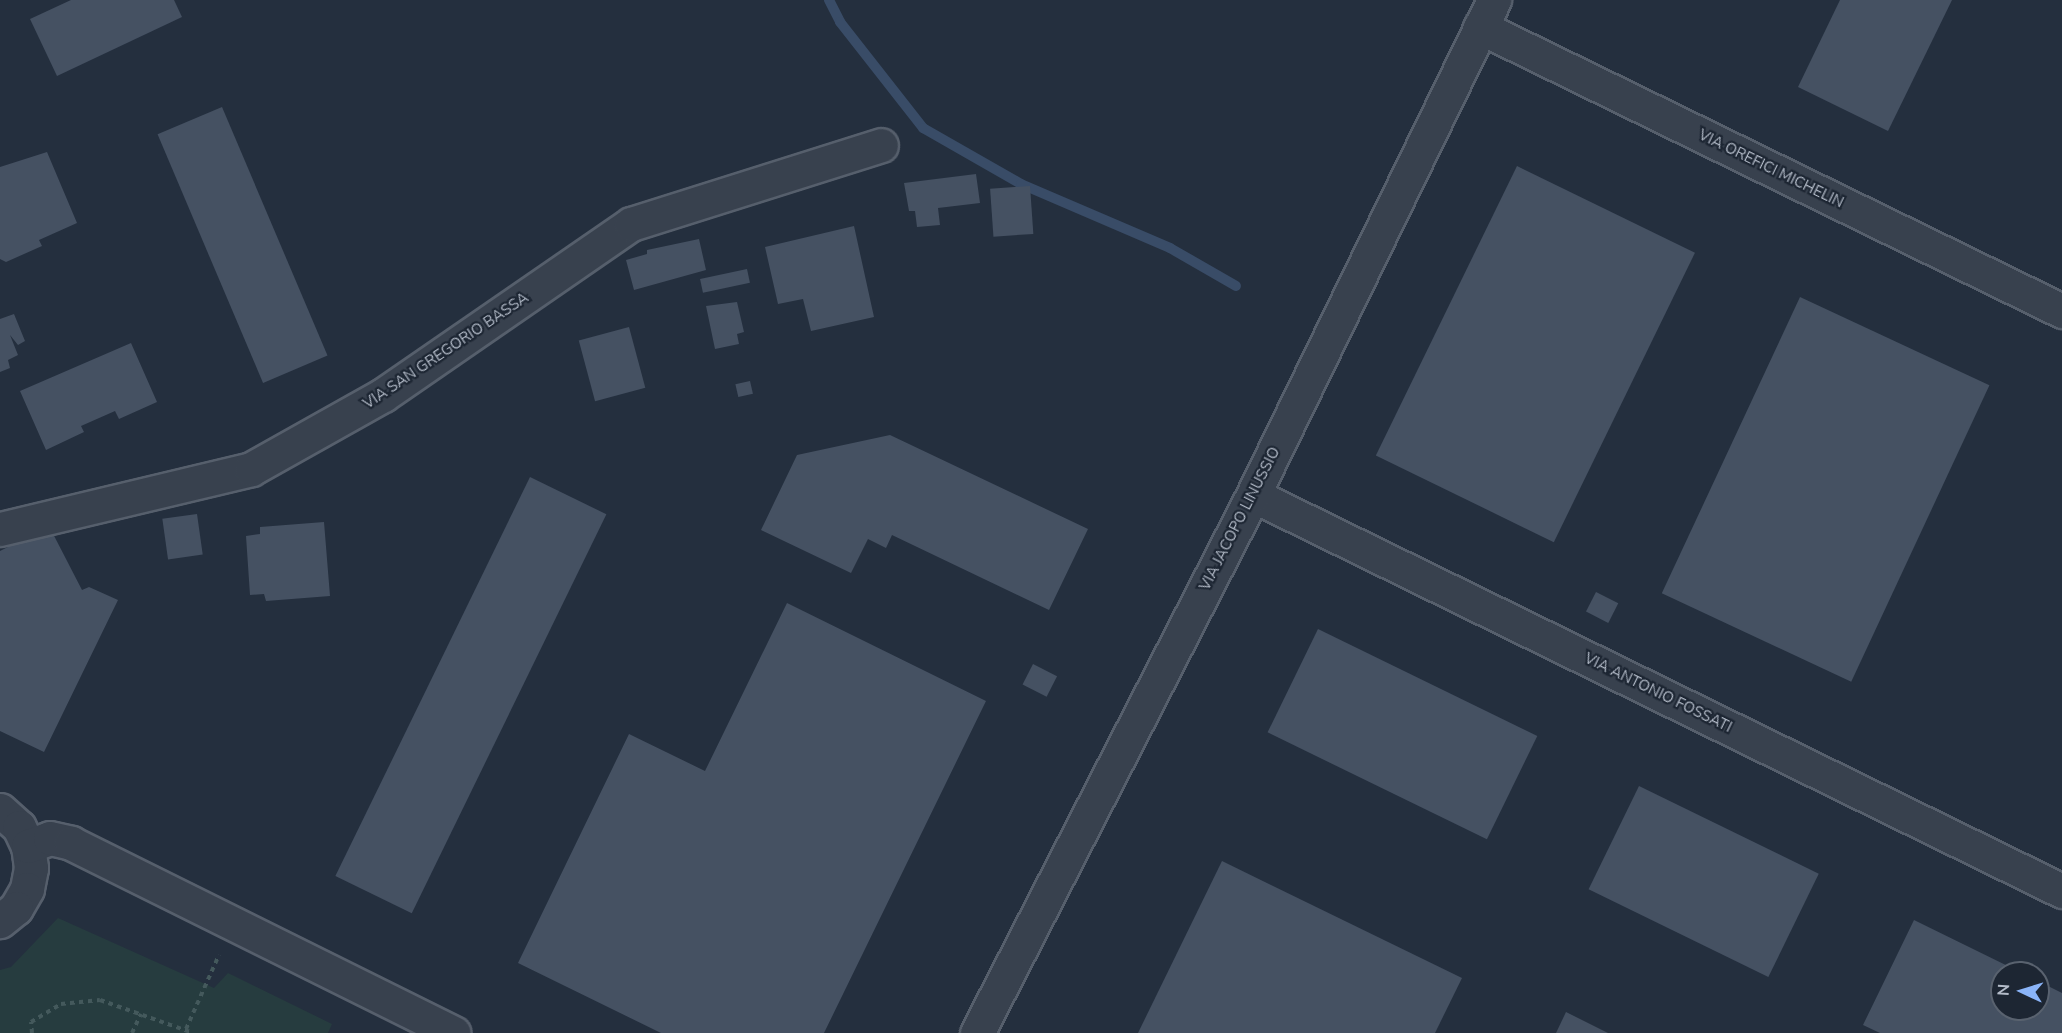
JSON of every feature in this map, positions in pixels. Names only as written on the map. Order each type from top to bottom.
[{"type":"street","name":"VIA OREFICI MICHELIN","points":[[1487,14],[2062,311]]},
{"type":"street","name":"VIA JACOPO LINUSSIO","points":[[977,1033],[1253,495],[1487,14]]},
{"type":"street","name":"VIA SAN GREGORIO BASSA","points":[[0,529],[251,470],[384,395],[631,224],[881,145]]},
{"type":"street","name":"VIA ANTONIO FOSSATI","points":[[1253,495],[2062,891]]},
{"type":"street","points":[[0,810],[19,827],[28,846],[31,868],[27,889],[16,908],[0,921]]},
{"type":"street","points":[[28,846],[50,838],[71,843],[453,1033]]},
{"type":"path","points":[[186,1029],[232,924]]},
{"type":"path","points":[[32,1033],[31,1022],[61,1004],[100,1000],[193,1033]]},
{"type":"path","points":[[132,1033],[141,1014]]},
{"type":"green space","points":[[58,918],[214,988],[228,973],[332,1024],[328,1033],[0,1033],[0,970],[11,967]]},
{"type":"building","points":[[71,0],[174,0],[182,17],[57,76],[30,19]]},
{"type":"building","points":[[1840,0],[1952,0],[1888,131],[1798,87]]},
{"type":"building","points":[[222,107],[327,356],[263,383],[158,134]]},
{"type":"building","points":[[47,152],[77,223],[39,240],[42,246],[6,262],[0,259],[0,167]]},
{"type":"building","points":[[1517,166],[1695,253],[1554,542],[1376,455]]},
{"type":"building","points":[[976,174],[980,203],[938,208],[940,225],[917,227],[915,211],[909,211],[904,183]]},
{"type":"building","points":[[1030,186],[1033,234],[993,237],[990,189]]},
{"type":"building","points":[[854,226],[874,317],[811,331],[803,299],[778,304],[765,247]]},
{"type":"building","points":[[699,239],[706,270],[634,290],[626,260],[647,254],[647,250]]},
{"type":"building","points":[[747,269],[750,283],[703,293],[700,279]]},
{"type":"building","points":[[1800,297],[1989,385],[1851,682],[1662,593]]},
{"type":"building","points":[[737,302],[744,332],[737,334],[739,344],[715,349],[706,306]]},
{"type":"building","points":[[14,314],[25,341],[18,345],[10,335],[18,355],[8,360],[10,368],[0,372],[0,319]]},
{"type":"building","points":[[629,327],[645,388],[595,401],[579,340]]},
{"type":"building","points":[[131,343],[157,402],[119,419],[115,411],[81,426],[84,432],[46,450],[20,391]]},
{"type":"building","points":[[750,381],[753,394],[738,397],[735,384]]},
{"type":"building","points":[[890,435],[1088,529],[1049,610],[892,535],[886,548],[868,539],[851,573],[761,530],[797,455]]},
{"type":"building","points":[[530,477],[606,514],[412,913],[335,876]]},
{"type":"building","points":[[197,514],[203,555],[168,559],[162,519]]},
{"type":"building","points":[[324,522],[330,596],[266,601],[264,594],[250,595],[246,536],[260,534],[260,527]]},
{"type":"building","points":[[49,526],[82,590],[89,587],[118,600],[44,752],[0,731],[0,551]]},
{"type":"building","points":[[1596,592],[1618,603],[1608,623],[1586,612]]},
{"type":"building","points":[[787,603],[986,701],[824,1033],[661,1033],[518,963],[629,734],[705,771]]},
{"type":"building","points":[[1318,629],[1537,736],[1487,839],[1268,732]]},
{"type":"building","points":[[1033,664],[1057,676],[1047,697],[1023,684]]},
{"type":"building","points":[[1639,786],[1819,874],[1768,977],[1589,889]]},
{"type":"building","points":[[1222,861],[1462,978],[1435,1033],[1138,1033]]},
{"type":"building","points":[[1914,920],[1998,961],[1990,961],[1990,1021],[2050,1021],[2050,987],[2062,993],[2062,1033],[1880,1033],[1863,1025]]},
{"type":"building","points":[[1566,1012],[1608,1033],[1556,1033]]},
{"type":"waterway","points":[[829,0],[840,22],[923,128],[1021,184],[1170,248],[1236,286]]}]
